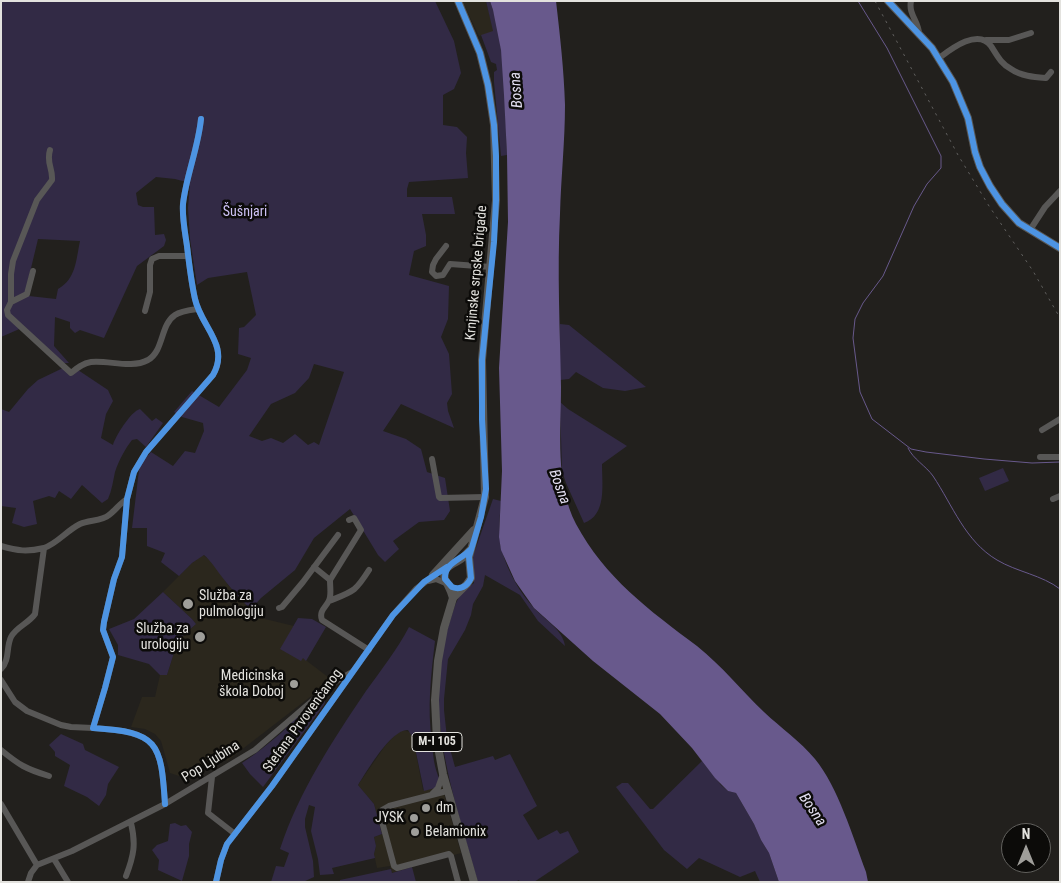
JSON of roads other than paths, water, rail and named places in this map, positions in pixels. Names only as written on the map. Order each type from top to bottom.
[{"type":"main road","name":"Krnjinske srpske brigade","points":[[458,1],[480,53],[492,106],[496,156],[496,200],[482,360],[485,497],[479,524],[470,550]]},
{"type":"main road","points":[[888,1],[939,58],[962,102],[973,138],[975,152],[990,186],[1010,214],[1019,223],[1060,248]]},
{"type":"main road","points":[[433,575],[479,524]]},
{"type":"main road","points":[[453,598],[445,576],[447,567],[465,556],[470,550]]},
{"type":"main road","name":"M-I 105","points":[[470,550],[469,568],[471,578],[453,598],[441,643],[436,678],[436,726],[447,791],[474,882]]},
{"type":"main road","points":[[456,562],[462,562],[469,568]]},
{"type":"main road","points":[[449,584],[457,588],[464,586]]},
{"type":"street","points":[[911,1],[911,12],[919,29],[919,36]]},
{"type":"street","points":[[939,58],[951,49],[973,39],[1010,40],[1031,33]]},
{"type":"street","points":[[985,40],[1010,69],[1046,78],[1051,72]]},
{"type":"street","points":[[93,728],[112,657],[109,643],[103,630],[114,579],[122,557],[127,499],[134,472],[143,456],[218,367],[218,347],[197,309],[188,256],[183,206],[197,148],[201,119]]},
{"type":"street","points":[[50,150],[47,160],[52,180],[37,200],[13,261],[11,302],[7,310],[12,319],[71,372],[81,365],[90,362],[136,363],[149,360],[157,351],[171,318],[181,312],[197,309]]},
{"type":"street","points":[[1030,230],[1045,208],[1060,191]]},
{"type":"street","points":[[446,246],[433,265],[432,272],[436,276],[443,275],[450,264],[491,267]]},
{"type":"street","points":[[145,311],[150,292],[150,265],[152,259],[159,256],[188,256]]},
{"type":"street","points":[[11,302],[27,294],[33,271]]},
{"type":"street","points":[[1042,430],[1060,419]]},
{"type":"street","points":[[1040,457],[1060,457]]},
{"type":"street","points":[[432,459],[438,497],[485,497]]},
{"type":"street","points":[[1053,499],[1060,496]]},
{"type":"street","points":[[1,546],[26,552],[44,548],[53,544],[68,531],[80,524],[108,516],[127,499]]},
{"type":"street","points":[[330,601],[330,580],[361,530],[354,518],[349,520]]},
{"type":"street","points":[[279,608],[297,590],[338,535]]},
{"type":"street","points":[[1,669],[6,659],[11,636],[31,620],[35,614],[44,548]]},
{"type":"street","points":[[314,567],[330,580]]},
{"type":"street","name":"Stefana Prvovenčanog","points":[[216,882],[223,852],[393,615],[424,582],[447,567]]},
{"type":"street","points":[[369,570],[358,588],[353,592],[330,601],[324,605],[321,612],[322,620],[369,650]]},
{"type":"street","points":[[424,582],[436,579],[449,584]]},
{"type":"street","name":"Pop Ljubina","points":[[37,865],[131,823],[212,778],[255,750],[338,680],[354,671]]},
{"type":"street","points":[[1,680],[15,702],[20,706],[61,725],[116,729],[146,738],[152,744],[162,768],[165,804]]},
{"type":"street","points":[[322,693],[340,690]]},
{"type":"street","points":[[322,693],[329,696],[332,702]]},
{"type":"street","points":[[1,750],[14,762],[26,769],[49,776]]},
{"type":"street","points":[[431,795],[438,788],[443,774]]},
{"type":"street","points":[[212,778],[208,813],[235,834]]},
{"type":"street","points":[[447,791],[389,806],[382,810],[381,818],[392,862],[397,868],[448,854],[451,856],[458,882]]},
{"type":"street","points":[[1,804],[37,865],[31,873],[28,882]]},
{"type":"street","points":[[126,876],[134,854],[131,823]]},
{"type":"street","points":[[54,859],[68,882]]},
{"type":"water","name":"Bosna","points":[[490,1],[556,1],[565,105],[559,257],[560,439],[562,474],[569,508],[588,543],[614,577],[645,606],[706,654],[764,712],[797,740],[815,759],[838,798],[868,882],[779,882],[769,853],[736,793],[728,791],[715,778],[692,748],[660,714],[593,661],[534,608],[515,581],[501,550],[499,537],[502,471],[499,368],[508,222],[507,155],[501,50]]},
{"type":"waterway","points":[[858,1],[887,48],[941,156],[941,168],[927,184],[914,206],[883,276],[863,303],[855,319],[853,338],[860,392],[872,419],[911,449],[984,459],[1032,463],[1060,462]]},
{"type":"waterway","points":[[908,448],[913,456],[933,476],[976,543],[997,560],[1045,580],[1060,589]]},
{"type":"railway","points":[[875,1],[958,155],[989,206],[1033,271],[1060,318]]},
{"type":"place","name":"Služba za pulmologiju","points":[[188,604]]},
{"type":"place","name":"Služba za urologiju","points":[[200,637]]},
{"type":"place","name":"Medicinska škola Doboj","points":[[294,684]]},
{"type":"place","name":"dm","points":[[426,808]]},
{"type":"place","name":"JYSK","points":[[414,818]]},
{"type":"place","name":"Belamionix","points":[[415,832]]},
{"type":"park label","name":"Šušnjari","points":[[245,212]]}]
